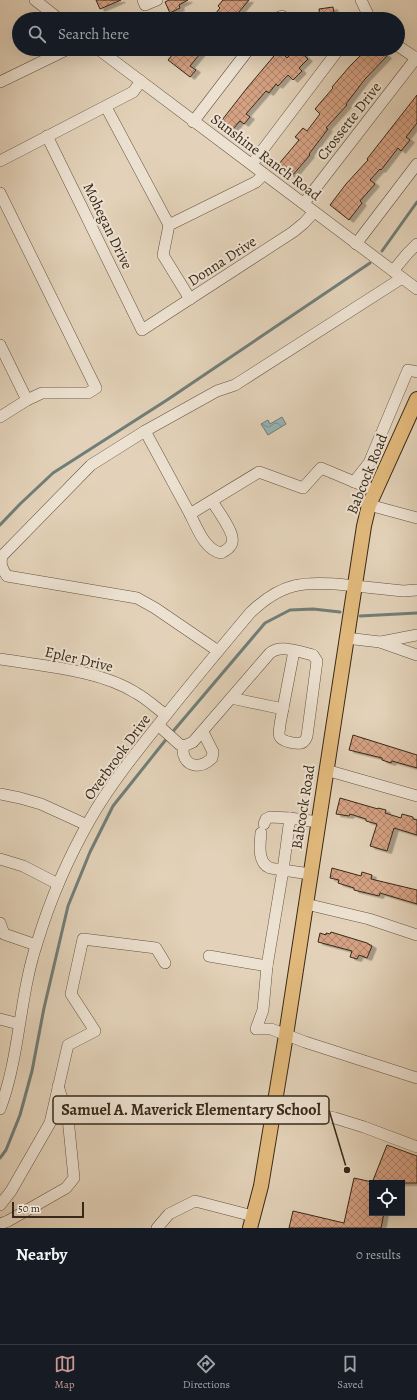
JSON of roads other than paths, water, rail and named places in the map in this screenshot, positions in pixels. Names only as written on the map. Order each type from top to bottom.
[{"type":"main road","name":"Babcock Road","points":[[252,1222],[261,1186],[286,1035],[364,526],[369,505],[417,400]]},
{"type":"street","points":[[35,0],[50,12]]},
{"type":"street","points":[[143,0],[145,5],[157,0]]},
{"type":"street","points":[[361,0],[367,12]]},
{"type":"street","points":[[405,50],[417,57]]},
{"type":"street","points":[[0,82],[54,56]]},
{"type":"street","name":"Sunshine Ranch Road","points":[[107,56],[417,289]]},
{"type":"street","points":[[194,122],[244,56]]},
{"type":"street","points":[[252,164],[334,56]]},
{"type":"street","name":"Crossette Drive","points":[[304,203],[417,57]]},
{"type":"street","points":[[0,161],[133,92],[141,81]]},
{"type":"street","points":[[106,107],[168,226],[163,255],[190,299]]},
{"type":"street","name":"Mohegan Drive","points":[[47,136],[142,330]]},
{"type":"street","points":[[356,244],[417,164]]},
{"type":"street","points":[[168,226],[256,182],[264,174]]},
{"type":"street","points":[[0,193],[96,388],[88,393],[42,393],[27,400],[0,417]]},
{"type":"street","name":"Donna Drive","points":[[142,330],[293,232],[314,212]]},
{"type":"street","points":[[393,271],[417,244]]},
{"type":"street","points":[[218,651],[155,608],[137,598],[7,576],[1,563],[2,556],[92,465],[145,431],[217,391],[235,385],[402,278]]},
{"type":"street","points":[[0,345],[27,400]]},
{"type":"street","points":[[354,482],[369,463],[408,370],[417,372]]},
{"type":"street","points":[[145,431],[210,548],[221,553],[232,545],[232,535],[212,501]]},
{"type":"street","points":[[190,514],[260,472],[303,488],[321,468],[376,490]]},
{"type":"street","points":[[369,505],[417,518]]},
{"type":"street","name":"Overbrook Drive","points":[[0,1109],[11,1070],[27,983],[36,945],[51,900],[87,825],[122,770],[161,728],[166,715],[258,605],[284,589],[300,584],[318,582],[404,591],[417,590]]},
{"type":"street","points":[[380,642],[417,635]]},
{"type":"street","points":[[346,638],[380,642],[417,655]]},
{"type":"street","points":[[181,745],[193,742],[270,653],[281,648],[313,655],[317,661],[307,736],[303,742],[285,741],[281,739],[279,735],[294,651]]},
{"type":"street","name":"Epler Drive","points":[[0,659],[84,673],[120,684],[136,693],[166,715]]},
{"type":"street","points":[[231,698],[283,709]]},
{"type":"street","points":[[161,728],[181,745],[184,758],[189,763],[194,765],[200,765],[208,762],[212,758],[213,752],[203,732]]},
{"type":"street","points":[[326,770],[417,796]]},
{"type":"street","points":[[0,794],[42,804],[87,825]]},
{"type":"street","points":[[310,874],[269,868],[264,863],[259,850],[266,819],[270,817],[318,822]]},
{"type":"street","points":[[290,818],[267,966],[262,1010],[256,1029],[271,1029],[417,1078]]},
{"type":"street","points":[[0,859],[23,866],[58,884]]},
{"type":"street","points":[[306,904],[369,919],[417,935]]},
{"type":"street","points":[[0,923],[4,934],[36,945]]},
{"type":"street","points":[[0,1205],[11,1191],[50,1124],[68,1045],[95,1031],[71,994],[83,939],[156,948],[165,963]]},
{"type":"street","points":[[209,956],[267,966]]},
{"type":"street","points":[[0,1019],[19,1024]]},
{"type":"street","points":[[0,1224],[66,1188],[74,1178],[68,1118],[58,1086]]},
{"type":"street","points":[[274,1105],[335,1118],[417,1147]]},
{"type":"street","points":[[157,1228],[170,1214],[195,1201],[252,1222]]},
{"type":"water","points":[[282,417],[286,424],[268,435],[261,424],[268,420],[270,424]]},
{"type":"waterway","points":[[382,251],[417,202]]},
{"type":"waterway","points":[[0,525],[53,473],[167,400],[370,263]]},
{"type":"waterway","points":[[0,1158],[6,1150],[20,1115],[32,1071],[44,1008],[68,906],[90,852],[113,806],[164,742],[265,623],[290,610],[313,609],[340,612]]},
{"type":"waterway","points":[[360,616],[417,613]]},
{"type":"place","name":"Samuel A. Maverick Elementary School","points":[[347,1170]]}]
